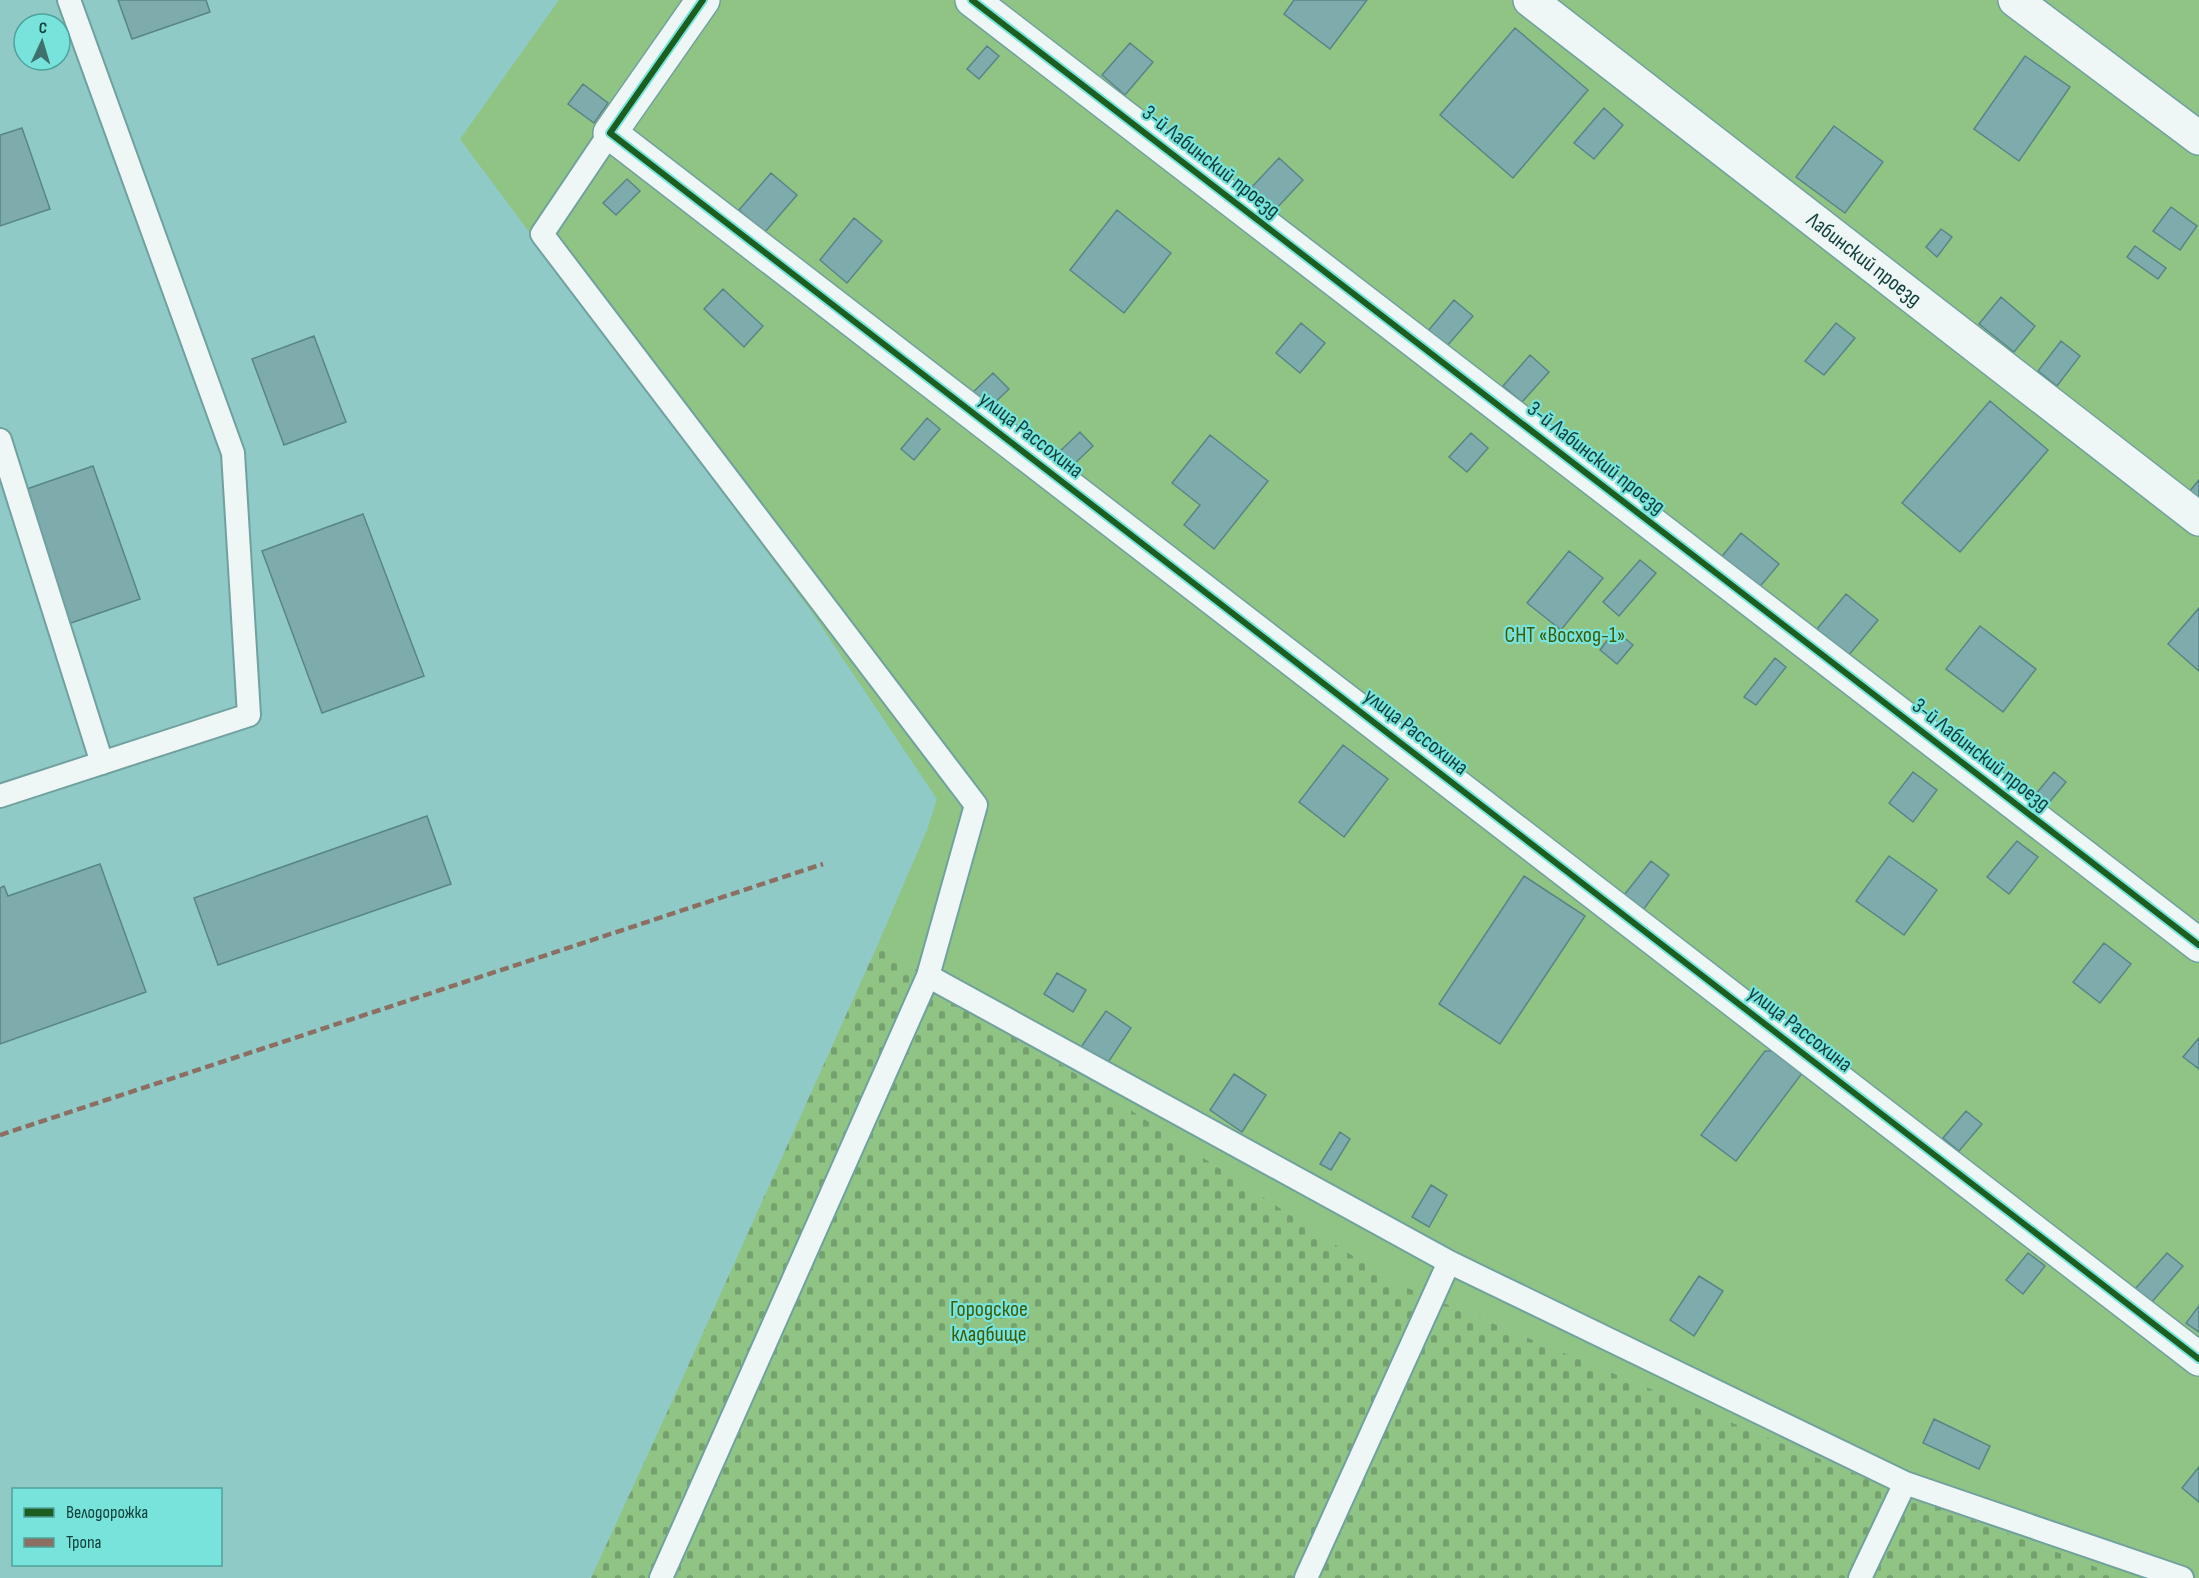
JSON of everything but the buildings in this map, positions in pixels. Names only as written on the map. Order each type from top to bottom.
[{"type":"street","points":[[610,133],[703,0]]},
{"type":"street","name":"3-й Лабинский проезд","points":[[972,0],[2199,945]]},
{"type":"street","name":"Лабинский проезд","points":[[1530,0],[2199,519]]},
{"type":"street","points":[[2015,0],[2199,138]]},
{"type":"street","name":"улица Рассохина","points":[[610,133],[2199,1359]]},
{"type":"lane","points":[[0,796],[249,714],[233,453],[69,0]]},
{"type":"lane","points":[[610,133],[542,234],[976,805],[928,976],[661,1578]]},
{"type":"lane","points":[[0,441],[7,486],[102,763]]},
{"type":"lane","points":[[928,976],[1449,1262],[1905,1483],[2182,1578]]},
{"type":"lane","points":[[1306,1578],[1449,1262]]},
{"type":"lane","points":[[1860,1578],[1905,1483]]},
{"type":"green space","name":"СНТ «Восход-1»","points":[[559,0],[2199,0],[2199,1578],[2125,1578],[1902,1493],[1391,1281],[878,944],[927,830],[937,799],[813,614],[460,139]]},
{"type":"green space","name":"Городское кладбище","points":[[878,944],[1391,1281],[1902,1493],[2125,1578],[591,1578]]},
{"type":"marked path","points":[[0,1135],[823,864]]},
{"type":"cycle path","points":[[703,0],[610,133],[2199,1359]]},
{"type":"cycle path","points":[[972,0],[2199,945]]}]
